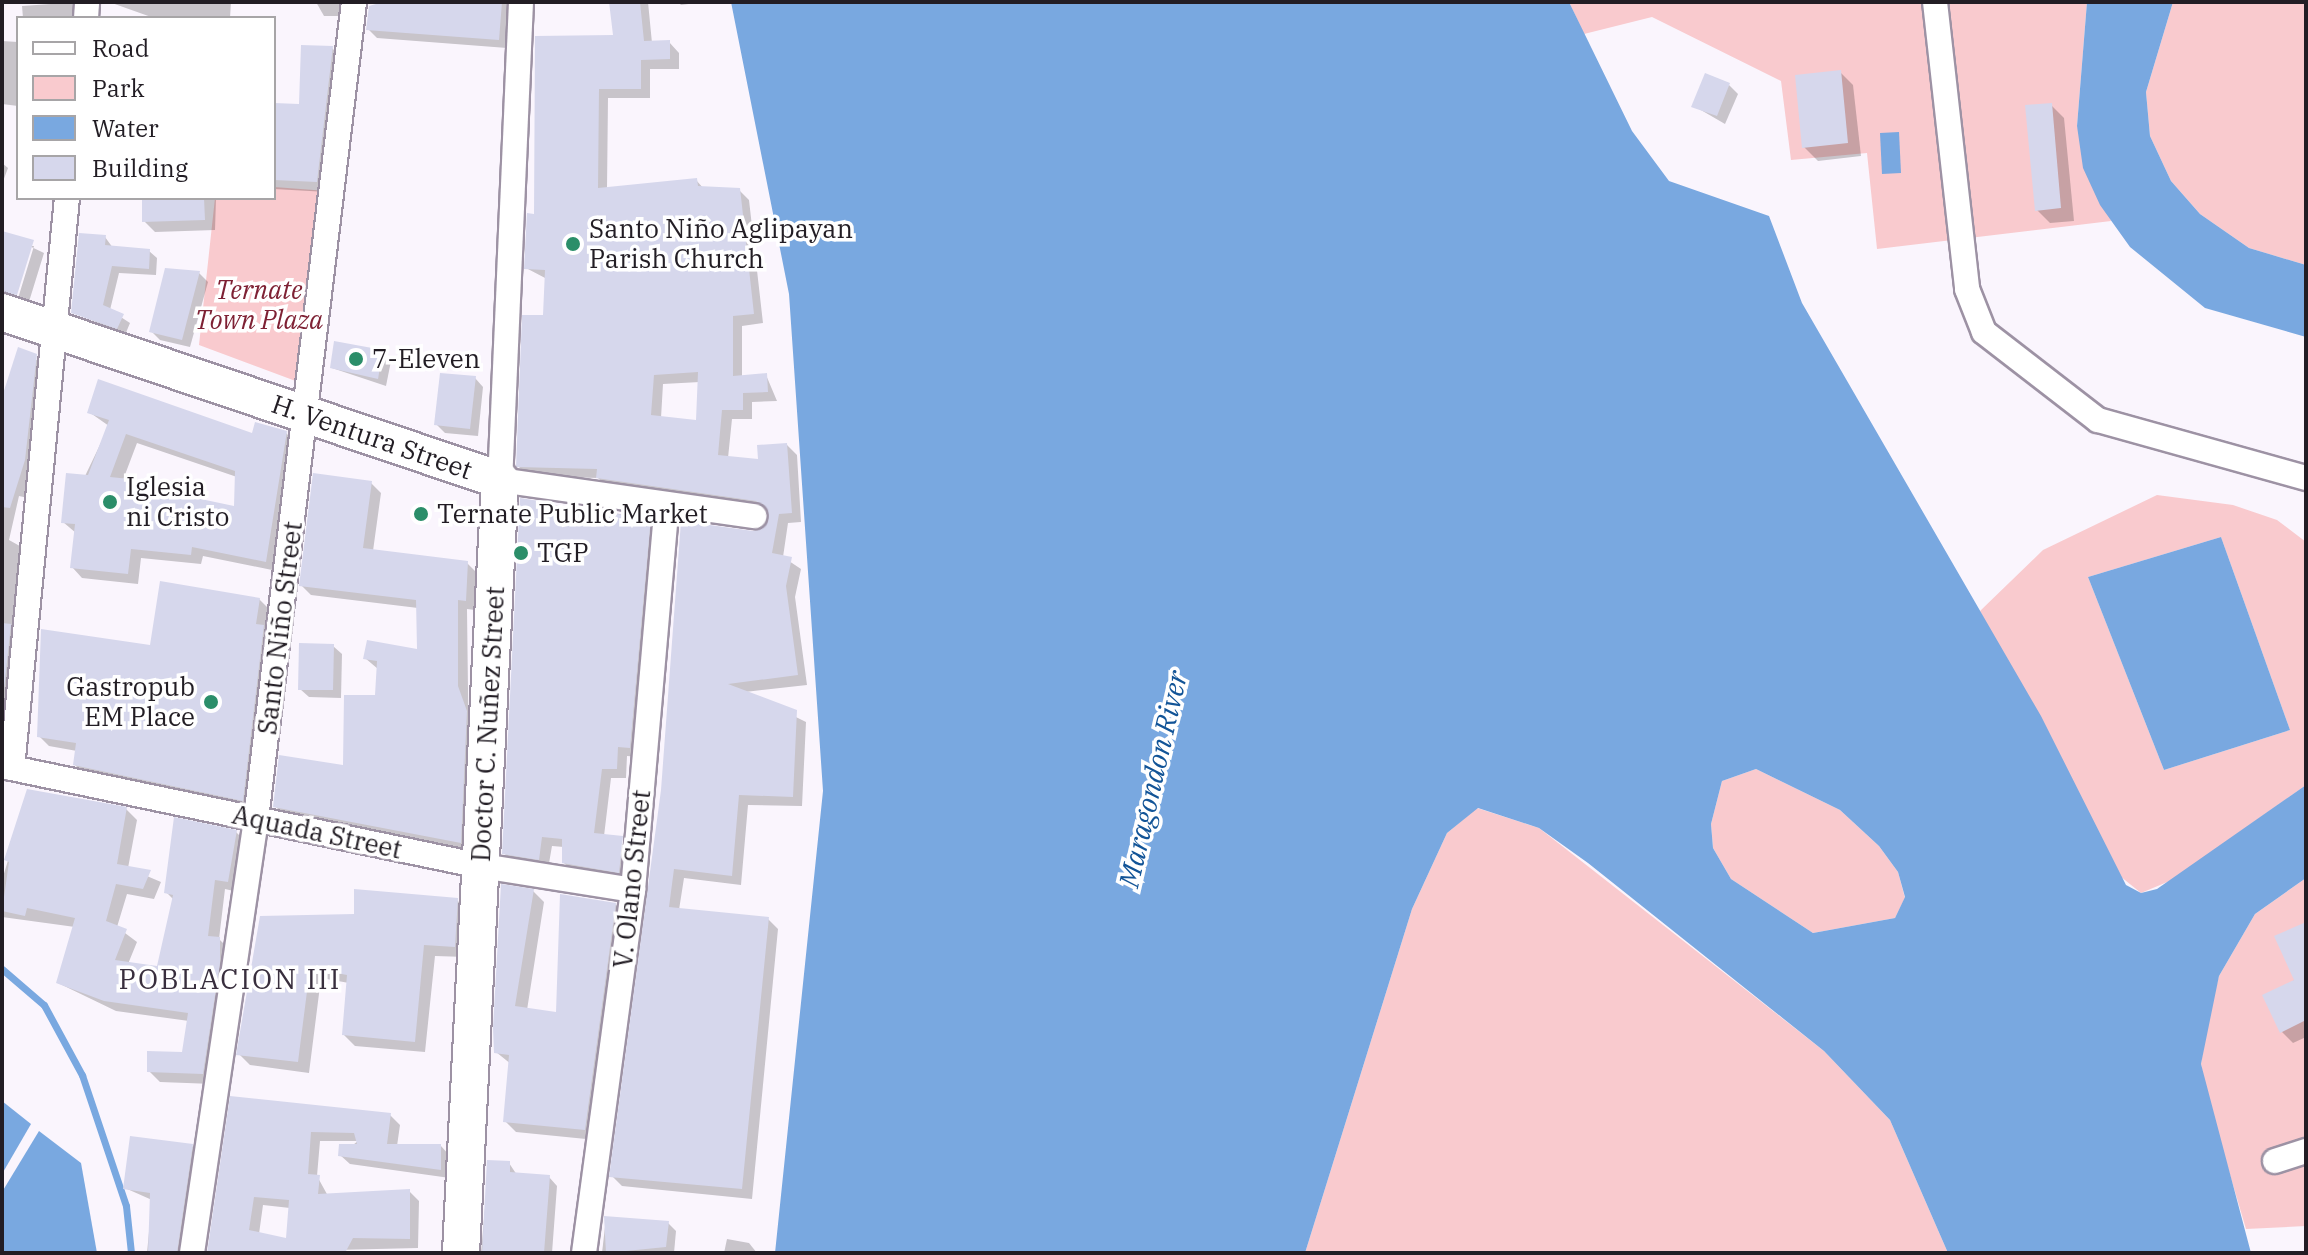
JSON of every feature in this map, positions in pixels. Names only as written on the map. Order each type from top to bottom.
[{"type":"main road","name":"H. Ventura Street","points":[[2,312],[500,480]]},
{"type":"main road","name":"Doctor C. Nuñez Street","points":[[461,1253],[500,480]]},
{"type":"street","name":"Santo Niño Street","points":[[192,1253],[256,819],[307,414],[354,2]]},
{"type":"street","name":"Doctor C. Nuñez Street","points":[[500,480],[521,2]]},
{"type":"street","points":[[1935,2],[1967,289],[1984,332],[2098,420],[2306,478]]},
{"type":"street","points":[[7,767],[67,200]]},
{"type":"street","name":"H. Ventura Street","points":[[500,480],[754,516]]},
{"type":"street","name":"V. Olano Street","points":[[584,1253],[633,890],[667,504]]},
{"type":"street","name":"Aquada Street","points":[[7,767],[482,866],[633,890]]},
{"type":"street","points":[[2275,1161],[2306,1151]]},
{"type":"green space","points":[[1569,2],[2087,2],[2077,126],[2111,221],[1877,249],[1867,153],[1791,160],[1781,81],[1652,17],[1584,34]]},
{"type":"green space","points":[[2173,2],[2306,2],[2306,265],[2249,248],[2200,214],[2171,181],[2150,136],[2146,92]]},
{"type":"green space","name":"Ternate Town Plaza","points":[[276,187],[327,191],[301,383],[199,345],[215,200],[276,200]]},
{"type":"green space","points":[[2157,495],[2233,505],[2277,520],[2306,542],[2306,785],[2172,880],[2141,893],[2115,872],[1980,611],[2043,550]],"holes":[[[2221,537],[2290,730],[2164,770],[2088,577]]]},
{"type":"green space","points":[[1756,769],[1840,810],[1879,846],[1898,872],[1905,898],[1895,918],[1813,933],[1731,879],[1713,848],[1711,824],[1722,781]]},
{"type":"green space","points":[[1477,808],[1539,828],[1824,1051],[1890,1120],[1948,1253],[1305,1253],[1412,909],[1447,833]]},
{"type":"green space","points":[[2306,878],[2306,1226],[2246,1229],[2208,1100],[2201,1064],[2207,1022],[2219,976],[2255,914]]},
{"type":"water","name":"Maragondon River","points":[[731,2],[1569,2],[1632,131],[1669,181],[1769,216],[1802,303],[2041,716],[2126,885],[2141,893],[2157,889],[2306,785],[2306,878],[2255,914],[2219,976],[2201,1064],[2251,1253],[1948,1253],[1890,1120],[1824,1051],[1588,863],[1539,828],[1478,808],[1447,833],[1412,909],[1305,1253],[775,1253],[823,791],[789,294]],"holes":[[[1756,769],[1840,810],[1879,846],[1898,872],[1905,897],[1895,918],[1813,933],[1731,879],[1713,848],[1711,824],[1722,781]]]},
{"type":"water","points":[[2087,2],[2173,2],[2146,92],[2150,136],[2171,181],[2200,214],[2249,248],[2306,265],[2306,337],[2205,308],[2130,247],[2100,205],[2083,168],[2077,126]]},
{"type":"water","points":[[1899,132],[1901,173],[1882,174],[1880,133]]},
{"type":"water","points":[[2221,537],[2290,730],[2164,770],[2088,577]]},
{"type":"water","points":[[2,1101],[31,1124],[2,1174]]},
{"type":"water","points":[[39,1131],[81,1163],[97,1253],[2,1253],[2,1192]]},
{"type":"building","points":[[383,2],[502,2],[499,40],[366,30],[369,6]]},
{"type":"building","points":[[609,2],[640,2],[644,41],[670,40],[670,59],[641,60],[641,89],[599,89],[598,188],[697,178],[698,186],[740,188],[754,314],[733,316],[733,376],[767,373],[768,392],[743,393],[743,410],[722,410],[718,455],[758,459],[757,445],[787,443],[792,513],[779,514],[772,553],[792,557],[786,586],[798,675],[728,684],[797,710],[793,797],[739,795],[732,876],[674,869],[669,907],[769,917],[742,1189],[609,1177],[661,790],[681,521],[753,531],[765,526],[768,511],[756,501],[596,478],[597,469],[516,467],[522,315],[543,315],[545,270],[524,269],[527,213],[534,214],[535,36],[613,35]],"holes":[[[698,372],[696,420],[651,415],[654,375]]]},
{"type":"building","points":[[301,45],[333,46],[317,182],[276,180],[276,103],[299,104]]},
{"type":"building","points":[[1841,70],[1848,143],[1802,148],[1795,75]]},
{"type":"building","points":[[1705,73],[1730,83],[1717,116],[1691,107]]},
{"type":"building","points":[[2052,103],[2061,208],[2035,211],[2025,105]]},
{"type":"building","points":[[142,200],[204,200],[205,220],[142,222]]},
{"type":"building","points":[[2,231],[34,240],[17,295],[2,292]]},
{"type":"building","points":[[79,233],[106,235],[105,245],[150,249],[149,269],[112,266],[103,305],[124,314],[117,329],[71,313]]},
{"type":"building","points":[[165,268],[200,271],[182,340],[149,332]]},
{"type":"building","name":"7-Eleven","points":[[334,341],[383,350],[378,379],[330,368]]},
{"type":"building","points":[[18,347],[37,354],[25,460],[10,508],[2,507],[2,397]]},
{"type":"building","points":[[440,373],[476,376],[470,429],[434,425]]},
{"type":"building","points":[[98,379],[252,433],[255,422],[287,431],[266,562],[192,547],[191,555],[131,549],[128,574],[70,568],[75,524],[61,523],[66,473],[88,475],[109,420],[87,413]],"holes":[[[126,434],[235,471],[234,506],[158,490],[159,482],[110,477]]]},
{"type":"building","points":[[313,473],[372,481],[363,548],[468,561],[466,601],[458,600],[458,686],[467,711],[461,843],[273,807],[279,755],[343,765],[344,695],[375,695],[377,661],[363,659],[367,640],[417,649],[416,600],[299,586]]},
{"type":"building","points":[[520,498],[546,502],[546,508],[651,517],[630,748],[618,747],[617,769],[602,769],[594,833],[623,836],[619,873],[562,863],[562,839],[542,837],[539,860],[502,854]]},
{"type":"building","points":[[160,581],[260,598],[256,624],[264,625],[243,801],[73,765],[76,743],[37,737],[41,629],[150,645]]},
{"type":"building","points":[[2,623],[11,624],[4,690],[2,690]]},
{"type":"building","points":[[299,643],[334,644],[333,690],[298,690]]},
{"type":"building","points":[[27,789],[127,807],[117,864],[151,870],[143,889],[116,884],[106,921],[127,929],[115,960],[157,966],[173,895],[164,893],[174,817],[237,830],[228,882],[215,880],[208,936],[220,937],[220,963],[203,1074],[147,1072],[147,1051],[182,1052],[188,1013],[104,1001],[56,983],[75,918],[27,908],[25,916],[2,911],[9,862],[4,860]]},
{"type":"building","points":[[501,884],[534,889],[515,1006],[556,1012],[560,894],[616,903],[585,1130],[503,1122],[509,1055],[494,1053],[493,1028]]},
{"type":"building","points":[[354,889],[458,898],[455,947],[424,945],[415,1042],[342,1035],[347,975],[310,968],[298,1062],[236,1055],[260,916],[354,914]]},
{"type":"building","points":[[2306,922],[2306,1020],[2280,1033],[2262,995],[2294,980],[2274,936]]},
{"type":"building","points":[[230,1096],[391,1113],[387,1144],[441,1144],[441,1170],[338,1156],[339,1144],[357,1144],[354,1133],[311,1132],[308,1174],[320,1175],[318,1194],[410,1189],[410,1239],[353,1238],[345,1253],[207,1253]],"holes":[[[254,1197],[289,1200],[286,1238],[249,1230]]]},
{"type":"building","points":[[130,1136],[193,1144],[177,1253],[148,1253],[150,1193],[123,1189]]},
{"type":"building","points":[[487,1160],[510,1161],[510,1172],[550,1175],[544,1253],[482,1253]]},
{"type":"building","points":[[604,1216],[669,1221],[666,1247],[606,1253]]},
{"type":"waterway","points":[[2,969],[44,1005],[82,1075],[126,1206],[131,1253]]},
{"type":"place","name":"Santo Niño Aglipayan Parish Church","points":[[573,244]]},
{"type":"place","name":"7-Eleven","points":[[356,359]]},
{"type":"place","name":"Iglesia ni Cristo","points":[[110,502]]},
{"type":"place","name":"Ternate Public Market","points":[[421,514]]},
{"type":"place","name":"TGP","points":[[521,553]]},
{"type":"place","name":"Gastropub EM Place","points":[[211,702]]},
{"type":"district","name":"POBLACION III","points":[[230,979]]}]
